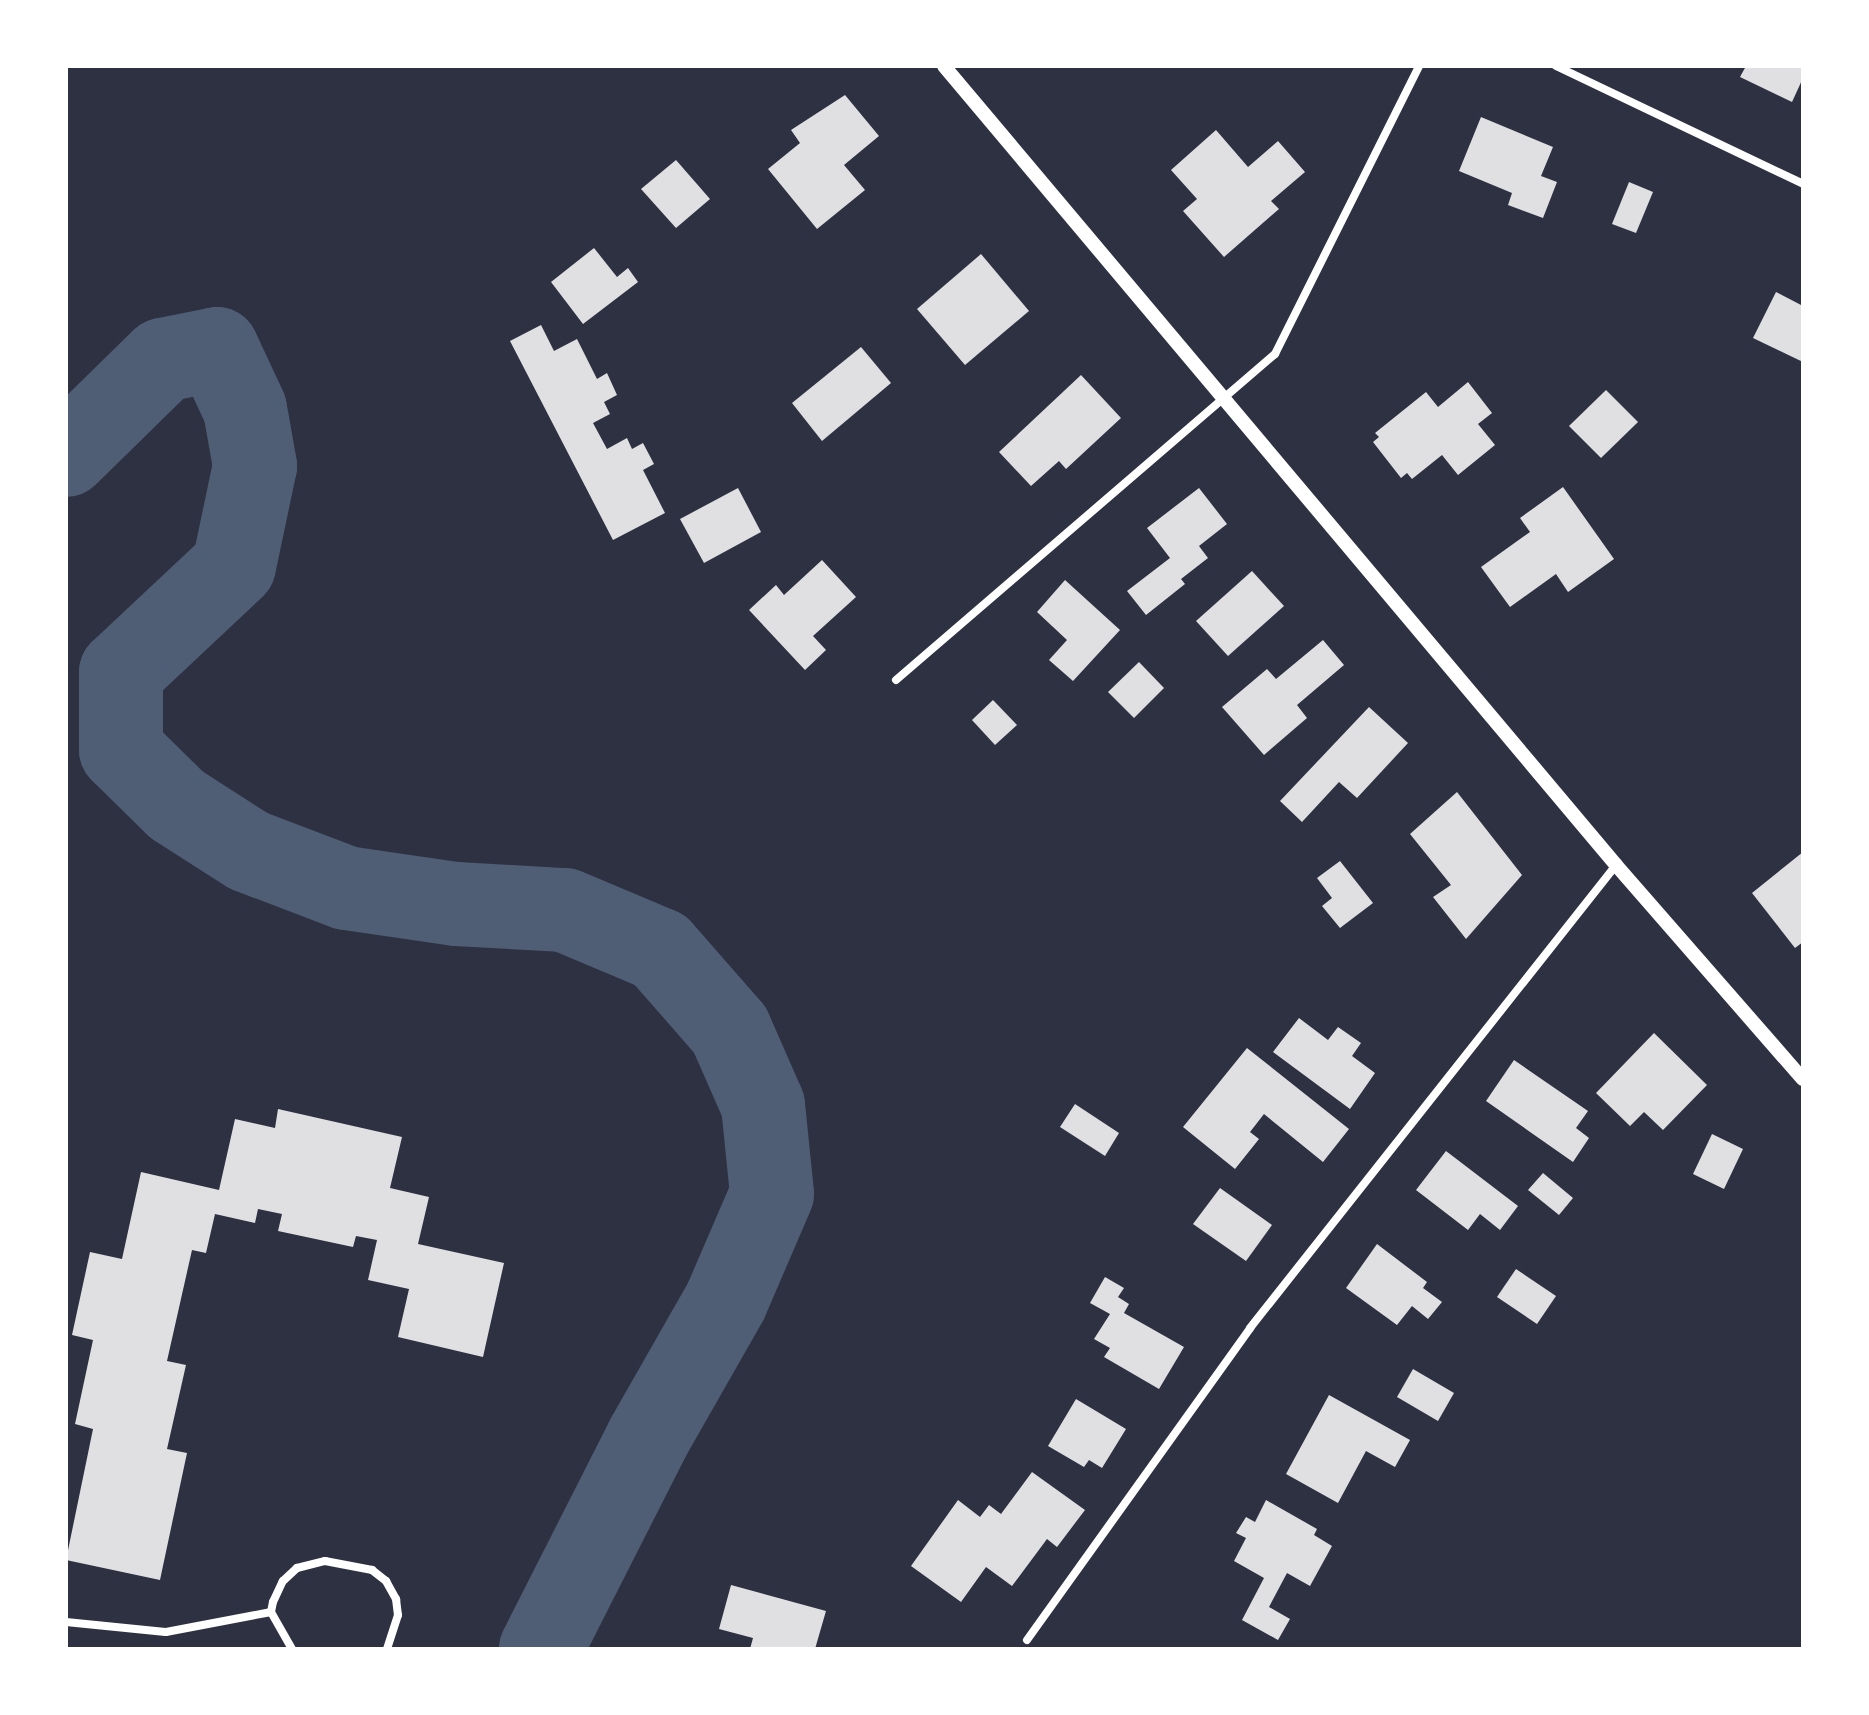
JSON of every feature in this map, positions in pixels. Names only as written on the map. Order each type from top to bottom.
[{"type":"street","points":[[944,66],[1616,865],[1803,1079]]},
{"type":"street","points":[[896,680],[1275,354],[1419,66]]},
{"type":"street","points":[[1556,66],[1803,184]]},
{"type":"street","points":[[1027,1640],[1250,1328],[1616,865]]},
{"type":"street","points":[[271,1612],[283,1581],[297,1568],[325,1561],[372,1570],[396,1599],[395,1632],[387,1649]]},
{"type":"street","points":[[66,1622],[166,1632],[271,1612]]},
{"type":"street","points":[[271,1612],[292,1649]]},
{"type":"building","points":[[1746,66],[1803,66],[1803,78],[1792,102],[1740,77]]},
{"type":"building","points":[[845,95],[879,136],[844,165],[865,190],[817,229],[768,169],[800,143],[791,130]]},
{"type":"building","points":[[1481,117],[1553,147],[1541,176],[1557,182],[1543,218],[1508,205],[1512,193],[1459,171]]},
{"type":"building","points":[[1216,130],[1248,167],[1278,141],[1305,172],[1271,201],[1279,209],[1224,257],[1183,211],[1197,199],[1171,170]]},
{"type":"building","points":[[676,160],[710,199],[676,228],[641,189]]},
{"type":"building","points":[[1629,182],[1653,192],[1636,233],[1612,224]]},
{"type":"building","points":[[594,248],[617,277],[628,268],[638,282],[583,324],[551,282]]},
{"type":"building","points":[[981,254],[1029,311],[965,365],[917,309]]},
{"type":"building","points":[[1776,292],[1803,306],[1803,362],[1753,338]]},
{"type":"building","points":[[541,325],[554,351],[577,339],[597,379],[607,373],[617,395],[604,402],[610,414],[593,423],[607,449],[627,438],[632,449],[643,443],[654,464],[643,470],[665,513],[613,540],[510,341]]},
{"type":"building","points":[[861,347],[891,383],[822,441],[792,403]]},
{"type":"building","points":[[1081,375],[1121,418],[1066,469],[1059,461],[1031,486],[999,452]]},
{"type":"building","points":[[1468,382],[1492,413],[1478,424],[1495,445],[1458,475],[1442,455],[1412,479],[1407,473],[1401,478],[1373,442],[1379,437],[1375,433],[1426,392],[1438,407]]},
{"type":"building","points":[[1606,390],[1638,422],[1601,458],[1569,426]]},
{"type":"building","points":[[1563,487],[1614,559],[1568,592],[1556,574],[1510,607],[1481,567],[1530,532],[1520,518]]},
{"type":"building","points":[[738,488],[761,532],[704,563],[680,519]]},
{"type":"building","points":[[1199,488],[1227,524],[1199,546],[1208,558],[1181,579],[1185,584],[1146,615],[1127,591],[1170,558],[1147,528]]},
{"type":"building","points":[[822,560],[856,597],[813,636],[826,650],[805,670],[749,610],[776,585],[784,595]]},
{"type":"building","points":[[1252,571],[1284,606],[1228,656],[1196,621]]},
{"type":"building","points":[[1065,580],[1120,630],[1073,681],[1049,660],[1067,640],[1037,612]]},
{"type":"building","points":[[1323,640],[1344,665],[1297,705],[1307,718],[1264,755],[1222,707],[1267,669],[1276,679]]},
{"type":"building","points":[[1139,662],[1164,688],[1134,718],[1108,692]]},
{"type":"building","points":[[993,700],[1017,725],[995,745],[972,720]]},
{"type":"building","points":[[1369,707],[1408,743],[1357,798],[1339,782],[1302,822],[1280,801]]},
{"type":"building","points":[[1457,792],[1522,875],[1466,939],[1433,897],[1451,885],[1410,834]]},
{"type":"building","points":[[1803,852],[1803,942],[1795,948],[1752,893]]},
{"type":"building","points":[[1340,861],[1373,903],[1340,928],[1322,906],[1332,898],[1317,878]]},
{"type":"building","points":[[1299,1018],[1328,1040],[1338,1027],[1361,1043],[1352,1056],[1375,1073],[1350,1109],[1273,1052]]},
{"type":"building","points":[[1654,1033],[1707,1085],[1663,1130],[1644,1112],[1630,1126],[1596,1093]]},
{"type":"building","points":[[1247,1048],[1349,1129],[1323,1162],[1264,1114],[1250,1132],[1259,1139],[1235,1169],[1183,1127]]},
{"type":"building","points":[[1514,1060],[1588,1111],[1576,1128],[1589,1138],[1573,1162],[1486,1101]]},
{"type":"building","points":[[1075,1104],[1119,1133],[1105,1156],[1060,1127]]},
{"type":"building","points":[[278,1109],[402,1137],[390,1188],[429,1197],[418,1244],[504,1263],[483,1357],[398,1337],[409,1289],[368,1280],[377,1240],[356,1236],[353,1247],[278,1231],[282,1214],[258,1209],[255,1223],[215,1214],[206,1253],[192,1250],[167,1361],[186,1365],[167,1449],[187,1453],[160,1580],[66,1560],[93,1429],[75,1424],[93,1340],[72,1335],[90,1252],[122,1259],[141,1172],[219,1190],[235,1119],[275,1128]]},
{"type":"building","points":[[1712,1134],[1743,1149],[1724,1189],[1693,1174]]},
{"type":"building","points":[[1446,1151],[1518,1206],[1500,1230],[1480,1214],[1468,1230],[1416,1190]]},
{"type":"building","points":[[1543,1173],[1573,1198],[1559,1215],[1528,1190]]},
{"type":"building","points":[[1220,1188],[1272,1225],[1246,1261],[1193,1224]]},
{"type":"building","points":[[1377,1244],[1427,1282],[1423,1288],[1442,1302],[1428,1319],[1412,1306],[1397,1325],[1346,1288]]},
{"type":"building","points":[[1516,1269],[1556,1296],[1537,1324],[1497,1297]]},
{"type":"building","points":[[1105,1277],[1124,1288],[1118,1297],[1129,1304],[1124,1313],[1184,1347],[1159,1389],[1104,1357],[1110,1348],[1094,1339],[1110,1314],[1090,1303]]},
{"type":"building","points":[[1413,1369],[1454,1393],[1438,1421],[1397,1397]]},
{"type":"building","points":[[1329,1395],[1410,1440],[1395,1467],[1366,1451],[1338,1503],[1286,1474]]},
{"type":"building","points":[[1076,1399],[1126,1429],[1102,1468],[1089,1460],[1084,1467],[1048,1446]]},
{"type":"building","points":[[1032,1472],[1085,1510],[1057,1547],[1047,1539],[1012,1586],[986,1567],[961,1602],[911,1566],[958,1500],[980,1517],[989,1505],[1001,1514]]},
{"type":"building","points":[[1266,1500],[1317,1529],[1314,1535],[1332,1546],[1310,1586],[1287,1573],[1269,1607],[1290,1619],[1278,1640],[1242,1620],[1264,1578],[1234,1561],[1246,1538],[1236,1533],[1246,1517],[1255,1522]]},
{"type":"building","points":[[731,1585],[826,1611],[815,1649],[750,1649],[753,1638],[719,1629]]},
{"type":"waterway","points":[[66,455],[163,360],[217,349],[245,409],[255,466],[234,566],[121,672],[121,750],[177,805],[249,851],[346,888],[456,904],[565,910],[660,950],[730,1030],[763,1105],[772,1194],[726,1301],[648,1438],[541,1649]]}]
